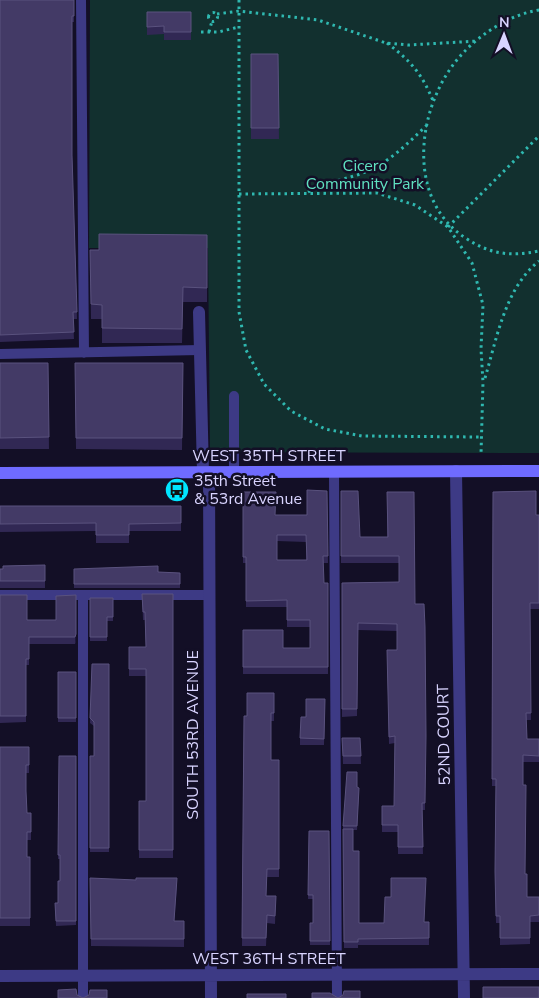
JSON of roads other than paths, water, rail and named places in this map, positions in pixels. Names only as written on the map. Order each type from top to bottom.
[{"type":"street","name":"SOUTH 53RD AVENUE","points":[[199,312],[209,595],[210,998]]},
{"type":"street","name":"52ND COURT","points":[[456,471],[464,998]]},
{"type":"street","name":"WEST 35TH STREET","points":[[0,473],[539,471]]},
{"type":"street","name":"WEST 36TH STREET","points":[[0,976],[539,974]]},
{"type":"lane","points":[[81,0],[84,352]]},
{"type":"lane","points":[[0,354],[200,350]]},
{"type":"lane","points":[[234,396],[234,472]]},
{"type":"lane","points":[[334,472],[337,998]]},
{"type":"lane","points":[[0,595],[209,595]]},
{"type":"lane","points":[[83,595],[83,998]]},
{"type":"place","name":"35th Street & 53rd Avenue","points":[[177,490]]},
{"type":"park label","name":"Cicero Community Park","points":[[365,175]]}]
